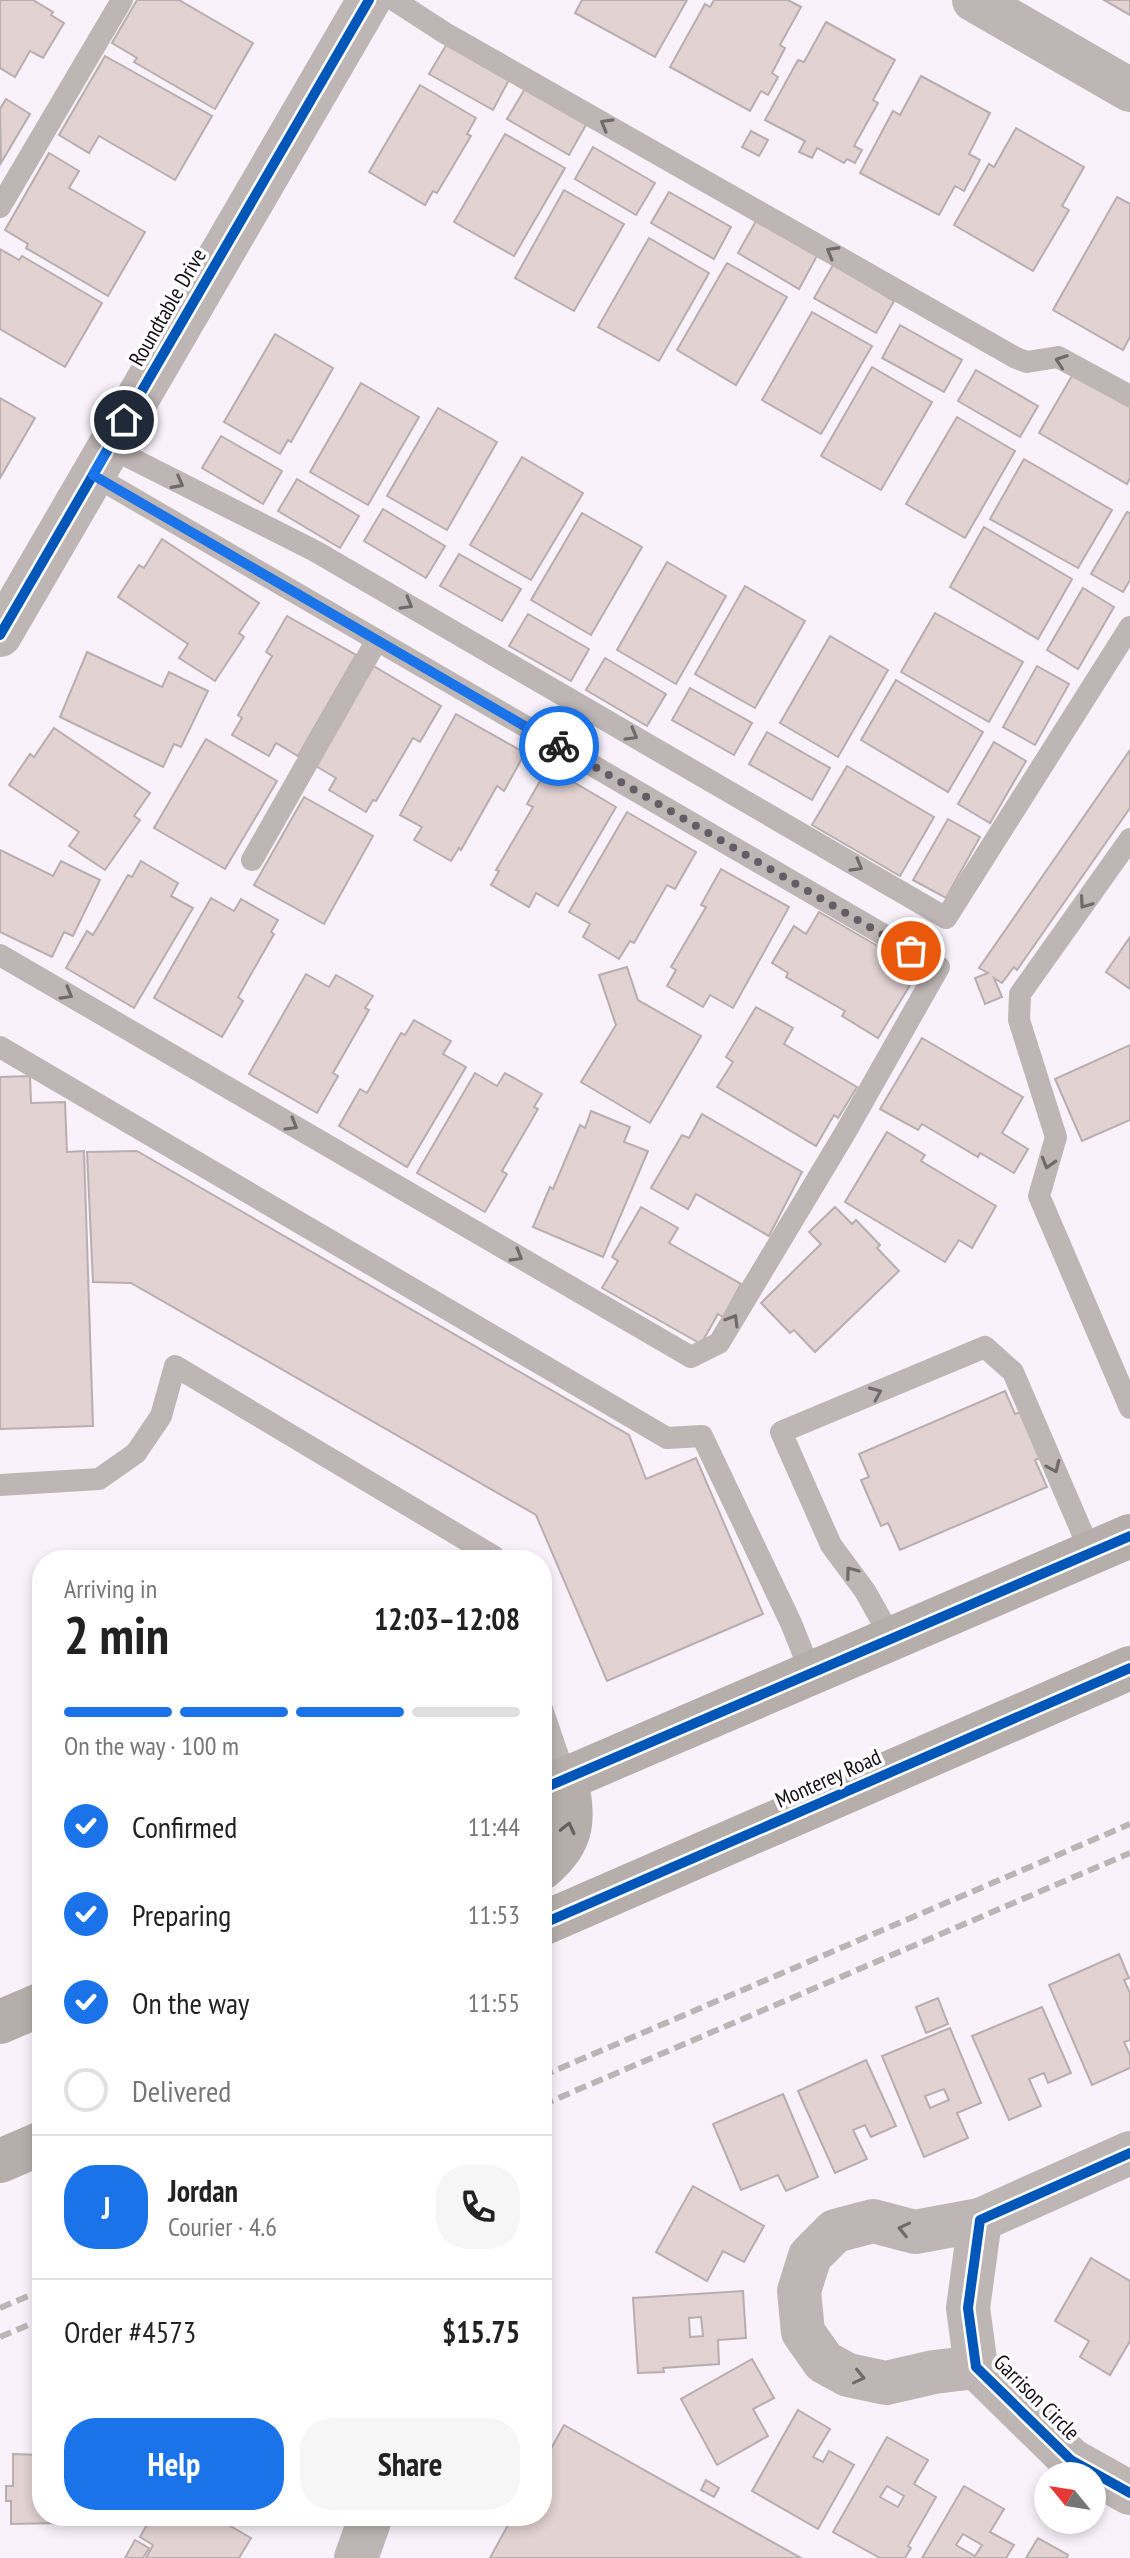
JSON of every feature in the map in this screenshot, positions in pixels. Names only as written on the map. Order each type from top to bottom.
[{"type":"main road","points":[[552,1859],[571,1825],[572,1809],[554,1784],[1111,1545]]},
{"type":"main road","name":"Monterey Road","points":[[552,1920],[1130,1668]]},
{"type":"main road","points":[[0,2022],[32,2008]]},
{"type":"main road","points":[[0,2161],[32,2147]]},
{"type":"street","name":"Roundtable Drive","points":[[0,635],[369,0]]},
{"type":"street","points":[[974,0],[1130,90]]},
{"type":"street","name":"Garrison Circle","points":[[976,2367],[934,2372],[886,2383],[848,2375],[824,2362],[803,2332],[799,2291],[810,2256],[835,2231],[873,2221],[915,2232],[980,2220],[1130,2153]]},
{"type":"street","name":"Garrison Circle","points":[[980,2220],[968,2308],[976,2367],[1071,2460],[1130,2493]]},
{"type":"street","points":[[356,2558],[367,2526]]},
{"type":"lane","points":[[0,207],[122,0]]},
{"type":"lane","points":[[394,0],[445,33],[1016,358],[1027,362],[1058,357],[1130,396]]},
{"type":"lane","points":[[101,461],[315,551],[946,918],[1130,627]]},
{"type":"lane","points":[[0,955],[691,1357],[719,1343],[845,1133],[939,967],[377,640],[101,461]]},
{"type":"lane","points":[[252,860],[377,640]]},
{"type":"lane","points":[[1130,839],[1020,994],[1019,1020],[1056,1137],[1039,1196],[1130,1408]]},
{"type":"lane","points":[[0,1047],[667,1438],[702,1436],[791,1623],[811,1673]]},
{"type":"lane","points":[[892,1639],[865,1591],[831,1545],[781,1432],[985,1347],[1013,1372],[1111,1545]]},
{"type":"lane","points":[[0,1485],[99,1479],[136,1453],[161,1416],[175,1366],[483,1550]]},
{"type":"building","points":[[0,0],[33,0],[64,23],[43,58],[30,51],[15,77],[0,68]]},
{"type":"building","points":[[137,0],[179,0],[253,43],[215,109],[134,62],[137,58],[112,43]]},
{"type":"building","points":[[582,0],[687,0],[655,57],[575,13]]},
{"type":"building","points":[[714,0],[788,0],[801,7],[780,45],[785,48],[772,73],[778,77],[768,95],[761,91],[750,111],[670,67],[705,4],[710,7]]},
{"type":"building","points":[[1104,0],[1130,0],[1130,15]]},
{"type":"building","points":[[826,22],[895,60],[873,100],[878,103],[854,146],[862,150],[855,163],[847,159],[844,163],[817,148],[812,158],[799,152],[805,141],[765,120],[798,60],[804,62]]},
{"type":"building","points":[[448,42],[510,78],[493,110],[429,74]]},
{"type":"building","points":[[105,56],[212,116],[175,180],[99,136],[89,153],[59,135]]},
{"type":"building","points":[[921,76],[990,113],[969,154],[980,160],[964,191],[955,186],[939,215],[860,173],[893,111],[900,115]]},
{"type":"building","points":[[420,85],[476,118],[467,134],[471,136],[437,193],[433,191],[425,205],[369,172]]},
{"type":"building","points":[[526,87],[587,123],[569,155],[507,119]]},
{"type":"building","points":[[6,99],[30,114],[1,163],[0,109]]},
{"type":"building","points":[[1016,128],[1084,167],[1062,206],[1069,210],[1033,271],[954,225],[989,164],[994,167]]},
{"type":"building","points":[[751,131],[768,140],[759,156],[742,147]]},
{"type":"building","points":[[505,134],[565,168],[514,256],[454,222]]},
{"type":"building","points":[[593,147],[655,183],[636,215],[575,179]]},
{"type":"building","points":[[49,153],[79,171],[69,188],[145,232],[108,296],[26,248],[28,244],[5,230]]},
{"type":"building","points":[[564,190],[624,224],[574,311],[515,278]]},
{"type":"building","points":[[669,192],[731,227],[714,259],[651,223]]},
{"type":"building","points":[[1117,197],[1130,204],[1130,337],[1123,350],[1053,310]]},
{"type":"building","points":[[756,221],[817,256],[799,289],[738,253]]},
{"type":"building","points":[[649,238],[709,273],[659,361],[598,327]]},
{"type":"building","points":[[0,249],[19,260],[22,256],[102,303],[65,367],[0,329]]},
{"type":"building","points":[[727,263],[787,297],[736,385],[677,350]]},
{"type":"building","points":[[833,265],[894,301],[876,333],[814,298]]},
{"type":"building","points":[[812,312],[872,346],[821,434],[762,400]]},
{"type":"building","points":[[900,325],[962,360],[944,392],[882,358]]},
{"type":"building","points":[[275,334],[333,368],[291,442],[288,440],[280,454],[224,422]]},
{"type":"building","points":[[872,367],[932,402],[881,490],[821,456]]},
{"type":"building","points":[[976,370],[1038,406],[1020,437],[958,401]]},
{"type":"building","points":[[1073,374],[1130,407],[1130,478],[1127,484],[1039,433]]},
{"type":"building","points":[[361,383],[419,417],[368,505],[310,472]]},
{"type":"building","points":[[0,398],[35,418],[0,478]]},
{"type":"building","points":[[438,408],[497,442],[447,530],[387,496]]},
{"type":"building","points":[[957,417],[1015,451],[965,538],[906,504]]},
{"type":"building","points":[[221,436],[282,471],[263,504],[202,468]]},
{"type":"building","points":[[522,457],[583,493],[531,580],[470,545]]},
{"type":"building","points":[[1024,459],[1112,510],[1078,568],[990,519]]},
{"type":"building","points":[[297,479],[359,516],[340,548],[278,511]]},
{"type":"building","points":[[383,509],[445,546],[426,578],[364,541]]},
{"type":"building","points":[[1127,512],[1130,513],[1130,580],[1123,592],[1091,574]]},
{"type":"building","points":[[582,513],[642,547],[591,635],[531,600]]},
{"type":"building","points":[[984,527],[1072,579],[1038,639],[950,587]]},
{"type":"building","points":[[162,539],[259,603],[239,633],[244,637],[215,681],[179,658],[188,644],[118,597],[139,565],[144,568]]},
{"type":"building","points":[[459,554],[521,589],[502,621],[440,586]]},
{"type":"building","points":[[667,562],[726,596],[676,684],[617,650]]},
{"type":"building","points":[[745,586],[805,621],[755,708],[695,674]]},
{"type":"building","points":[[1083,588],[1114,607],[1078,669],[1047,650]]},
{"type":"building","points":[[935,613],[1023,662],[989,722],[901,672]]},
{"type":"building","points":[[528,614],[589,649],[571,681],[509,646]]},
{"type":"building","points":[[287,616],[356,655],[298,756],[276,743],[269,756],[232,735],[242,718],[238,715],[272,656],[266,652]]},
{"type":"building","points":[[830,636],[888,670],[838,757],[780,723]]},
{"type":"building","points":[[87,652],[162,687],[169,672],[208,691],[181,747],[174,744],[163,767],[60,717]]},
{"type":"building","points":[[605,658],[666,694],[647,726],[586,690]]},
{"type":"building","points":[[372,665],[441,706],[420,742],[413,738],[376,801],[373,800],[366,812],[329,790],[336,778],[314,765]]},
{"type":"building","points":[[1037,666],[1069,684],[1035,745],[1003,727]]},
{"type":"building","points":[[896,680],[983,732],[948,792],[861,740]]},
{"type":"building","points":[[690,688],[752,723],[734,755],[672,720]]},
{"type":"building","points":[[456,714],[525,753],[504,791],[497,786],[461,850],[459,848],[451,861],[414,840],[422,827],[400,815]]},
{"type":"building","points":[[54,728],[150,793],[134,816],[140,820],[105,870],[69,846],[79,832],[9,785],[30,754],[34,757]]},
{"type":"building","points":[[767,732],[830,768],[812,800],[749,764]]},
{"type":"building","points":[[206,739],[277,781],[225,869],[154,828]]},
{"type":"building","points":[[994,742],[1026,761],[990,823],[958,804]]},
{"type":"building","points":[[1130,750],[1130,808],[1017,970],[1014,967],[1002,983],[994,978],[1002,997],[985,1004],[975,978],[988,973],[979,968]]},
{"type":"building","points":[[847,766],[934,817],[900,876],[812,825]]},
{"type":"building","points":[[548,767],[616,807],[558,906],[536,893],[529,907],[491,885],[499,871],[496,870],[533,807],[527,804]]},
{"type":"building","points":[[304,797],[373,836],[324,924],[254,885]]},
{"type":"building","points":[[627,812],[696,852],[675,889],[667,885],[634,943],[630,941],[619,959],[583,937],[590,924],[569,912]]},
{"type":"building","points":[[948,819],[980,837],[946,898],[913,880]]},
{"type":"building","points":[[0,850],[53,876],[61,861],[100,880],[73,936],[64,932],[52,957],[0,932]]},
{"type":"building","points":[[141,861],[178,883],[171,896],[193,908],[134,1008],[66,968],[87,931],[93,935],[128,875],[132,877]]},
{"type":"building","points":[[721,869],[789,907],[733,1008],[710,995],[703,1007],[667,986],[676,970],[671,967],[706,907],[701,905]]},
{"type":"building","points":[[211,898],[234,911],[241,899],[278,920],[271,932],[274,934],[238,997],[243,1001],[222,1037],[154,998]]},
{"type":"building","points":[[819,912],[919,970],[878,1038],[842,1016],[845,1011],[786,977],[788,973],[772,963],[794,926],[806,934]]},
{"type":"building","points":[[1130,937],[1130,989],[1106,972]]},
{"type":"building","points":[[627,967],[638,1000],[701,1036],[650,1123],[581,1082],[616,1025],[599,975]]},
{"type":"building","points":[[306,974],[329,987],[336,975],[373,996],[365,1008],[369,1010],[333,1073],[338,1076],[317,1113],[249,1074]]},
{"type":"building","points":[[756,1007],[793,1028],[784,1044],[857,1087],[838,1118],[834,1115],[816,1146],[717,1087],[733,1062],[726,1057]]},
{"type":"building","points":[[414,1020],[451,1041],[443,1054],[466,1067],[407,1167],[339,1126],[360,1089],[367,1093],[401,1033],[405,1035]]},
{"type":"building","points":[[922,1038],[1023,1097],[1002,1133],[1028,1149],[1014,1173],[980,1153],[978,1157],[922,1124],[918,1130],[880,1109]]},
{"type":"building","points":[[1130,1045],[1130,1120],[1082,1141],[1055,1079]]},
{"type":"building","points":[[475,1073],[497,1086],[505,1073],[542,1094],[534,1107],[538,1109],[502,1171],[507,1174],[485,1212],[417,1173]]},
{"type":"building","points":[[30,1076],[31,1103],[65,1102],[67,1152],[84,1151],[93,1426],[0,1429],[0,1077]]},
{"type":"building","points":[[591,1111],[630,1127],[624,1142],[648,1151],[603,1257],[533,1227],[580,1125],[585,1128]]},
{"type":"building","points":[[702,1114],[802,1172],[769,1236],[696,1194],[688,1209],[651,1188],[682,1135],[689,1138]]},
{"type":"building","points":[[887,1132],[925,1155],[921,1161],[996,1206],[972,1248],[959,1240],[945,1262],[845,1202]]},
{"type":"building","points":[[137,1151],[629,1435],[646,1479],[696,1458],[763,1614],[607,1681],[536,1515],[131,1283],[93,1282],[87,1152]]},
{"type":"building","points":[[641,1207],[678,1228],[669,1243],[741,1284],[723,1317],[718,1314],[701,1344],[602,1288],[618,1261],[612,1257]]},
{"type":"building","points":[[835,1207],[852,1224],[856,1220],[899,1271],[815,1352],[794,1330],[790,1333],[761,1303],[821,1244],[809,1232]]},
{"type":"building","points":[[1005,1391],[1015,1414],[1025,1410],[1044,1456],[1035,1460],[1047,1487],[900,1550],[888,1523],[881,1526],[861,1480],[869,1477],[859,1454]]},
{"type":"building","points":[[1119,1954],[1129,1978],[1124,1980],[1130,1993],[1130,2040],[1124,2042],[1130,2055],[1130,2068],[1092,2085],[1049,1985]]},
{"type":"building","points":[[938,1998],[948,2024],[926,2033],[916,2007]]},
{"type":"building","points":[[1042,2007],[1071,2073],[1048,2083],[1044,2073],[1029,2079],[1041,2106],[1009,2120],[972,2036]]},
{"type":"building","points":[[950,2028],[981,2103],[957,2113],[968,2138],[924,2157],[882,2056]],"holes":[[[944,2089],[949,2100],[930,2108],[925,2096]]]},
{"type":"building","points":[[866,2060],[896,2126],[871,2137],[865,2125],[853,2130],[867,2159],[835,2173],[798,2091]]},
{"type":"building","points":[[783,2094],[818,2177],[786,2191],[778,2175],[741,2190],[713,2124]]},
{"type":"building","points":[[693,2186],[764,2226],[744,2262],[723,2251],[707,2281],[656,2252]]},
{"type":"building","points":[[1091,2258],[1130,2281],[1130,2341],[1110,2375],[1080,2357],[1089,2341],[1055,2321]]},
{"type":"building","points":[[743,2291],[746,2338],[718,2340],[719,2364],[638,2373],[633,2298]],"holes":[[[701,2317],[703,2336],[690,2337],[689,2318]]]},
{"type":"building","points":[[752,2359],[774,2398],[753,2409],[768,2436],[717,2465],[681,2399]]},
{"type":"building","points":[[798,2410],[830,2429],[813,2457],[823,2462],[829,2451],[854,2465],[818,2529],[752,2491]]},
{"type":"building","points":[[564,2425],[801,2558],[490,2558],[508,2526],[552,2526],[552,2447]]},
{"type":"building","points":[[887,2437],[928,2460],[914,2484],[936,2497],[908,2546],[911,2548],[905,2558],[880,2558],[833,2532]],"holes":[[[887,2486],[904,2496],[898,2507],[880,2497]]]},
{"type":"building","points":[[13,2454],[32,2455],[32,2524],[11,2524],[11,2501],[6,2501],[6,2486],[13,2486]]},
{"type":"building","points":[[706,2480],[719,2488],[714,2497],[701,2490]]},
{"type":"building","points":[[964,2486],[1004,2509],[990,2532],[1014,2545],[1006,2558],[922,2558]],"holes":[[[963,2534],[982,2545],[975,2556],[956,2545]]]},
{"type":"building","points":[[146,2526],[230,2526],[251,2538],[239,2558],[146,2558],[153,2545],[140,2537]]},
{"type":"building","points":[[1038,2538],[1068,2555],[1067,2558],[1026,2558]]},
{"type":"building","points":[[135,2540],[149,2548],[143,2558],[125,2558]]},
{"type":"railway","points":[[552,2072],[1130,1824]]},
{"type":"railway","points":[[552,2101],[1130,1853]]},
{"type":"railway","points":[[0,2308],[32,2294]]},
{"type":"railway","points":[[0,2337],[32,2323]]},
{"type":"cycle path","points":[[0,635],[369,0]]},
{"type":"cycle path","points":[[552,1785],[1130,1536]]},
{"type":"cycle path","points":[[552,1920],[1130,1668]]},
{"type":"cycle path","points":[[1130,2153],[980,2220],[968,2308],[976,2367],[1071,2460],[1130,2493]]},
{"type":"way so far","points":[[559,746],[911,951]]},
{"type":"route","points":[[124,420],[93,475],[559,746]]}]
